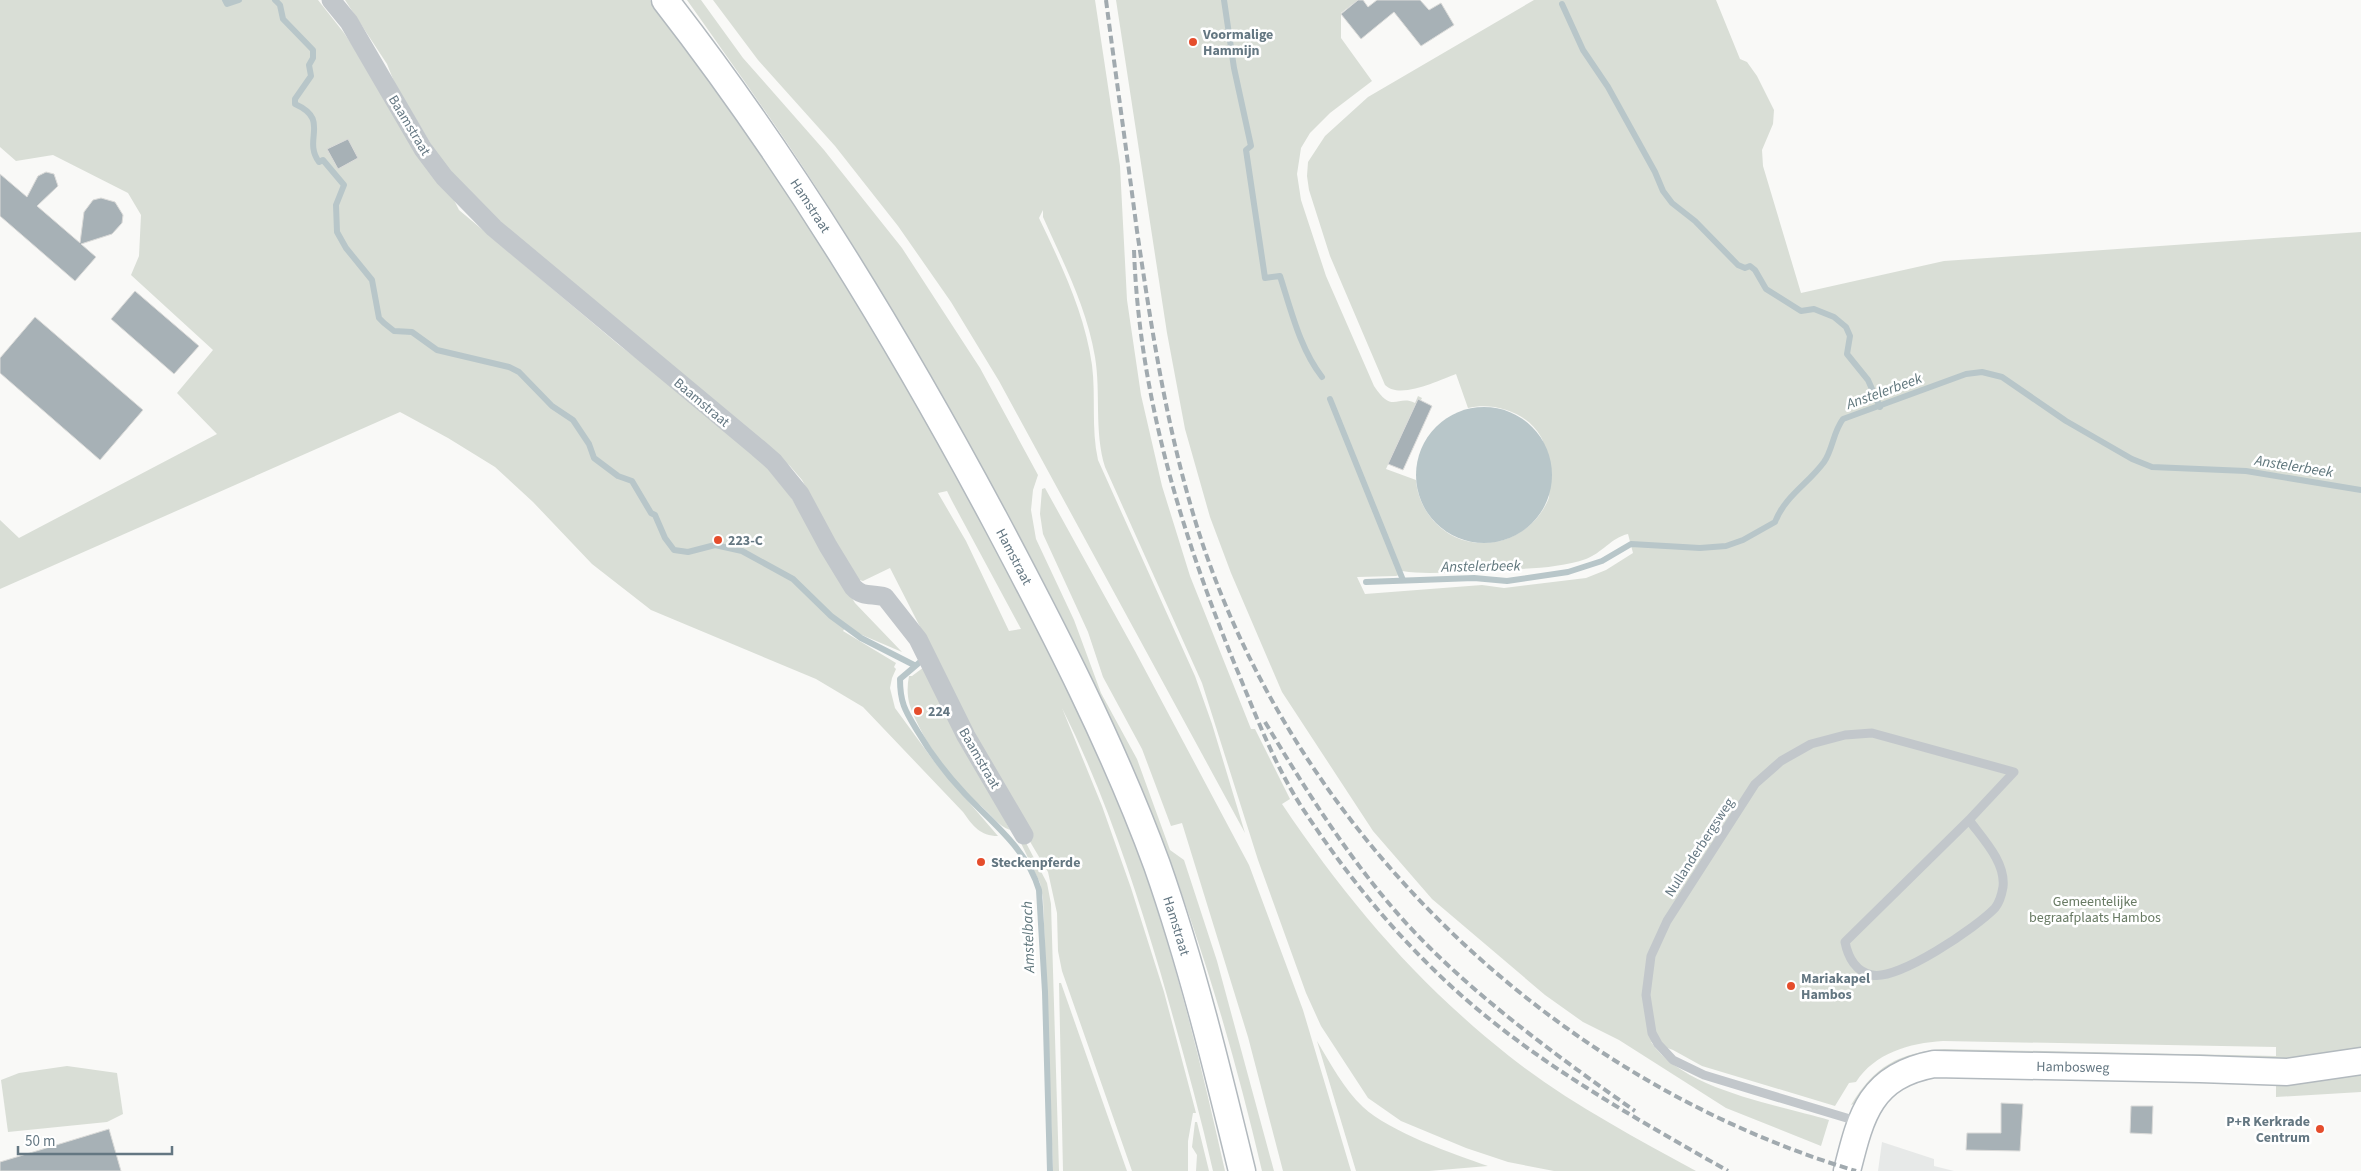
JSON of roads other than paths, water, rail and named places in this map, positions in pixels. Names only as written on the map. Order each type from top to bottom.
[{"type":"main road","name":"Hamstraat","points":[[665,0],[759,128],[855,275],[962,458],[1062,650],[1113,758],[1157,866],[1196,989],[1242,1171]]},
{"type":"main road","name":"Hambosweg","points":[[1847,1171],[1860,1122],[1875,1096],[1900,1073],[1914,1068],[1934,1064],[2200,1068],[2287,1072],[2361,1061]]},
{"type":"street","name":"Baamstraat","points":[[331,0],[349,22],[424,149],[444,177],[494,228],[763,453],[791,481],[853,587],[859,593],[866,596],[885,597],[918,639],[966,736],[1024,834]]},
{"type":"lane","name":"Nullanderbergsweg","points":[[1860,1122],[1719,1080],[1673,1060],[1658,1044],[1652,1032],[1646,995],[1651,956],[1667,921],[1755,784],[1781,761],[1811,744],[1845,735],[1872,733],[2014,772],[1969,820],[1845,942],[1848,955],[1859,970],[1873,976],[1882,975],[1931,956],[1996,907],[2003,887],[2003,874],[1988,846],[1969,820]]},
{"type":"waterway","points":[[225,0],[227,4],[239,0]]},
{"type":"waterway","points":[[275,0],[280,5],[283,19],[313,50],[313,58],[309,65],[311,76],[295,99],[295,104],[306,110],[312,117],[314,123],[313,145],[319,162],[323,160],[344,185],[336,205],[337,232],[346,248],[372,280],[379,318],[394,331],[412,332],[437,350],[509,367],[519,372],[552,406],[573,420],[589,444],[594,458],[618,476],[632,481],[651,513],[655,515],[665,538],[674,550],[688,552],[715,545],[742,551],[793,579],[831,616],[861,638],[914,665]]},
{"type":"waterway","points":[[1224,0],[1234,68],[1251,146],[1246,150],[1265,278],[1280,276],[1302,342],[1322,377]]},
{"type":"waterway","points":[[1562,4],[1583,50],[1608,87],[1655,172],[1663,191],[1672,203],[1695,221],[1738,265],[1745,268],[1750,266],[1755,270],[1766,289],[1801,311],[1814,309],[1834,317],[1846,327],[1850,336],[1847,354],[1868,380],[1880,407]]},
{"type":"waterway","name":"Anstelerbeek","points":[[1366,582],[1474,578],[1507,581],[1568,572],[1602,561],[1631,544],[1700,548],[1726,546],[1743,540],[1775,522],[1791,497],[1824,462],[1843,419],[1966,374],[1982,372],[2002,377],[2066,421],[2132,459],[2152,467],[2246,471],[2361,490]]},
{"type":"waterway","points":[[1330,399],[1403,580]]},
{"type":"waterway","name":"Amstelbach","points":[[920,662],[900,679],[901,695],[907,713],[928,748],[946,772],[1018,850],[1034,875],[1039,890],[1045,992],[1050,1171]]},
{"type":"railway","points":[[1106,0],[1148,301],[1166,406],[1182,475],[1192,510],[1234,624],[1291,732],[1360,832],[1442,923],[1534,1004],[1634,1072],[1742,1129],[1856,1171]]},
{"type":"railway","points":[[1134,250],[1144,357],[1166,462],[1181,513],[1215,615],[1250,701],[1273,755],[1301,806],[1329,847],[1374,906],[1424,960],[1458,992],[1494,1022],[1569,1076],[1648,1125],[1728,1171]]},
{"type":"railway","points":[[1265,722],[1341,841],[1383,897],[1406,923],[1430,948],[1503,1013],[1555,1054],[1635,1111]]},
{"type":"place","name":"Voormalige Hammijn","points":[[1193,42]]},
{"type":"place","name":"223-C","points":[[718,540]]},
{"type":"place","name":"224","points":[[918,711]]},
{"type":"place","name":"Steckenpferde","points":[[981,862]]},
{"type":"place","name":"Mariakapel Hambos","points":[[1791,986]]},
{"type":"place","name":"P+R Kerkrade Centrum","points":[[2320,1129]]},
{"type":"park label","name":"Gemeentelijke begraafplaats Hambos","points":[[2095,910]]}]
